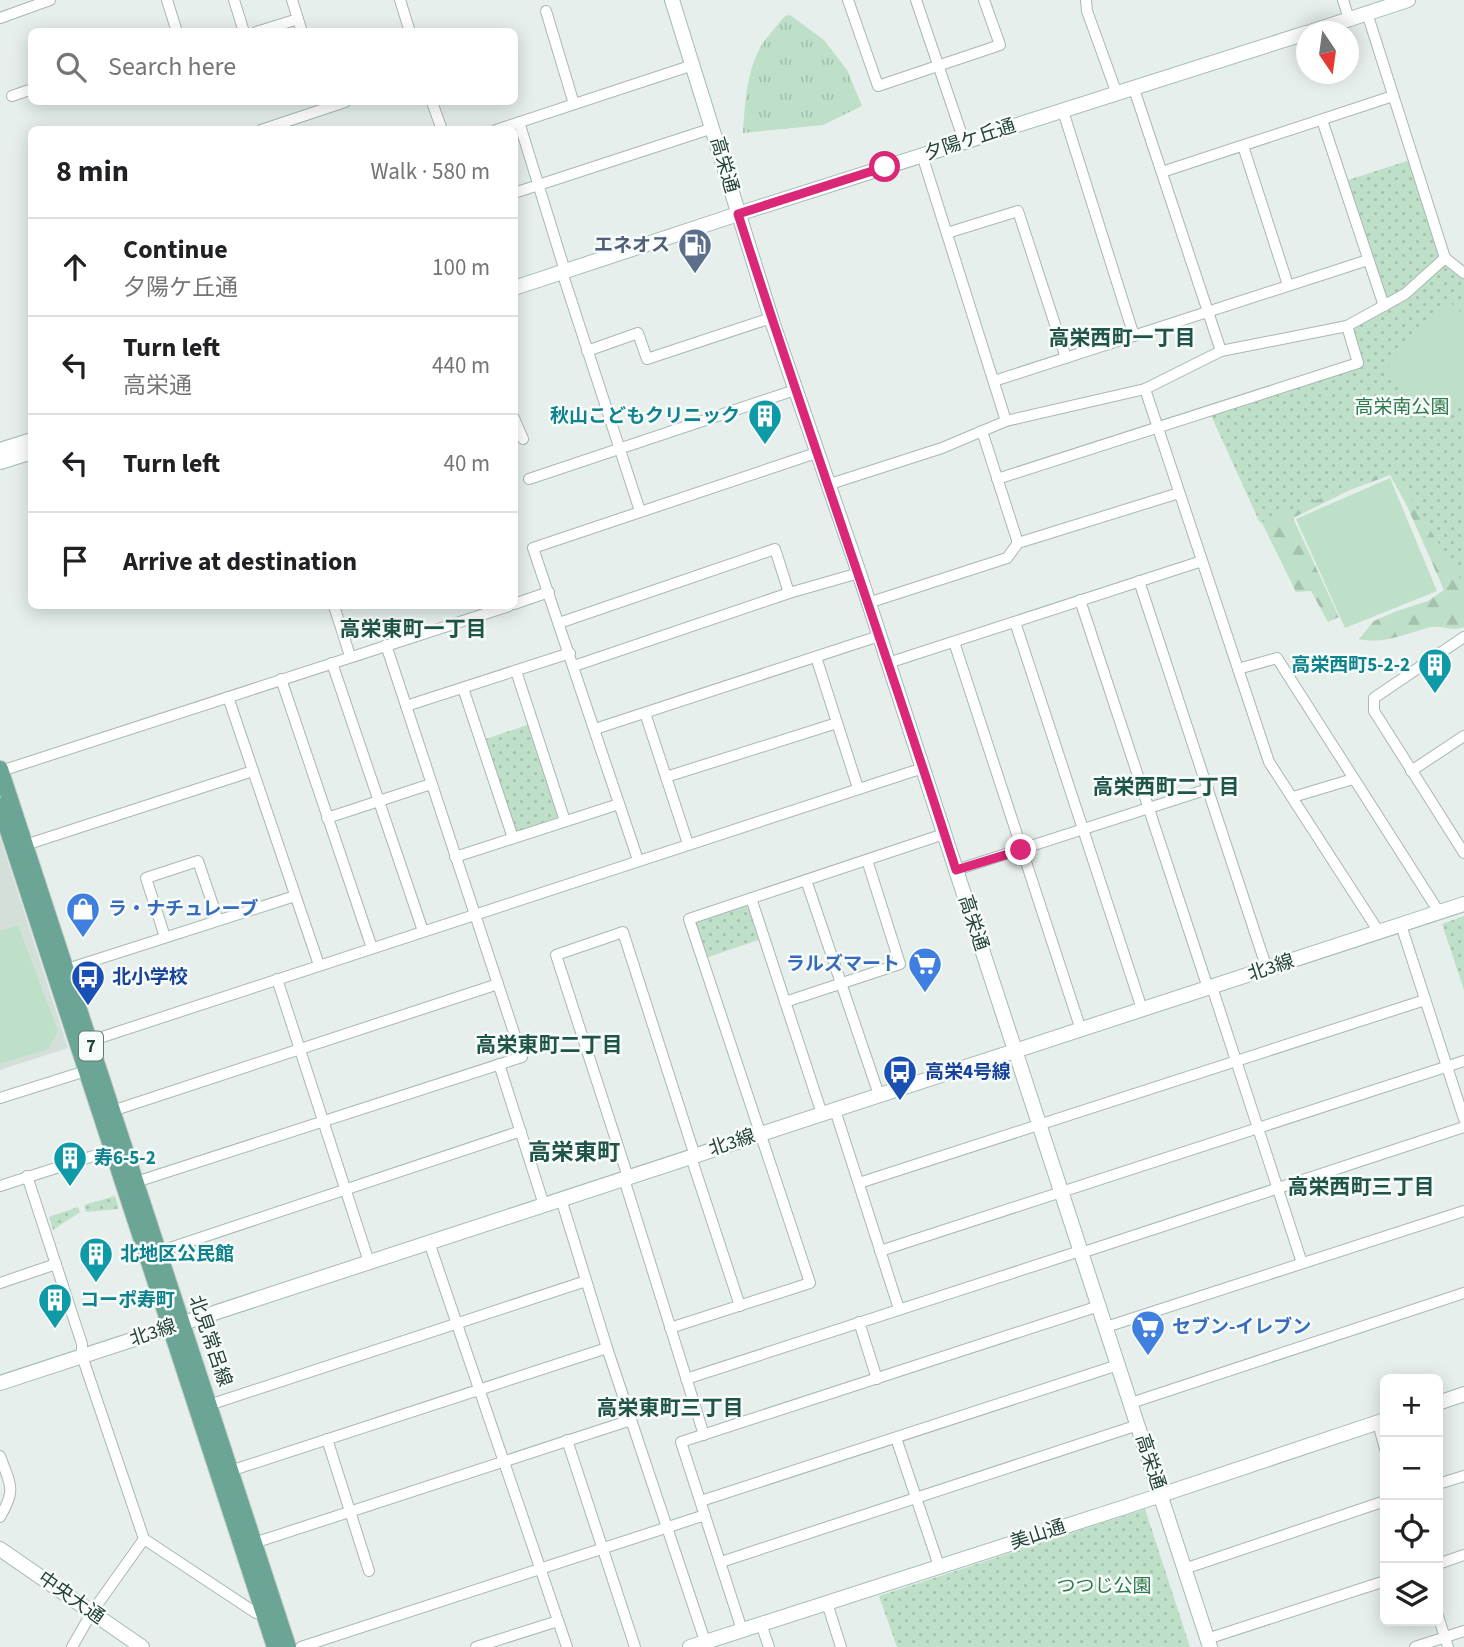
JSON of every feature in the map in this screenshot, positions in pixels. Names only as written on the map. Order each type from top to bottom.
[{"type":"main road","name":"北見常呂線","points":[[0,770],[19,847],[152,1254],[249,1545],[288,1647]]},
{"type":"main road","name":"北見常呂線","points":[[0,806],[19,847]]},
{"type":"main road","name":"北見常呂線","points":[[92,1068],[112,1111],[118,1148],[136,1182],[152,1254]]},
{"type":"main road","name":"北見常呂線","points":[[176,1326],[209,1405],[225,1473]]},
{"type":"main road","name":"北見常呂線","points":[[249,1545],[275,1647]]},
{"type":"street","points":[[0,18],[50,0]]},
{"type":"street","points":[[167,0],[176,28]]},
{"type":"street","points":[[234,0],[243,28]]},
{"type":"street","points":[[292,0],[301,28]]},
{"type":"street","points":[[400,0],[409,28]]},
{"type":"street","name":"高栄通","points":[[672,0],[794,390],[859,573],[1209,1643]]},
{"type":"street","points":[[848,0],[878,86],[1000,45],[984,0]]},
{"type":"street","points":[[916,0],[964,141]]},
{"type":"street","points":[[1086,0],[1087,11],[1117,94]]},
{"type":"street","points":[[1343,0],[1349,19]]},
{"type":"street","name":"夕陽ケ丘通","points":[[1343,21],[1398,1]]},
{"type":"street","points":[[546,11],[574,104]]},
{"type":"street","points":[[1367,13],[1445,258],[1461,265]]},
{"type":"street","points":[[269,28],[298,19]]},
{"type":"street","name":"夕陽ケ丘通","points":[[518,287],[1296,36]]},
{"type":"street","points":[[508,126],[693,65]]},
{"type":"street","points":[[1134,89],[1221,351]]},
{"type":"street","points":[[12,96],[28,90]]},
{"type":"street","points":[[1161,172],[1393,96]]},
{"type":"street","points":[[271,126],[324,105]]},
{"type":"street","points":[[433,105],[441,126]]},
{"type":"street","points":[[1063,111],[1134,335]]},
{"type":"street","points":[[1322,120],[1384,306]]},
{"type":"street","points":[[519,122],[587,351],[640,511]]},
{"type":"street","points":[[518,192],[713,128]]},
{"type":"street","points":[[1242,146],[1288,285]]},
{"type":"street","points":[[922,155],[1006,421]]},
{"type":"street","points":[[947,233],[1018,211],[1066,358]]},
{"type":"street","points":[[827,485],[942,448],[1006,421],[1146,389],[1221,351],[1347,326],[1405,294],[1445,258]]},
{"type":"street","points":[[994,381],[1368,260]]},
{"type":"street","points":[[587,351],[638,334],[648,359],[771,318]]},
{"type":"street","points":[[997,479],[1358,363],[1347,326]]},
{"type":"street","points":[[1146,389],[1269,762],[1379,932]]},
{"type":"street","points":[[529,479],[794,390]]},
{"type":"street","points":[[518,427],[523,439]]},
{"type":"street","points":[[982,431],[1018,543]]},
{"type":"street","points":[[0,450],[28,441]]},
{"type":"street","points":[[0,462],[28,453]]},
{"type":"street","points":[[638,860],[533,548],[816,453]]},
{"type":"street","points":[[868,603],[1007,558],[1018,543],[1180,493]]},
{"type":"street","points":[[559,623],[775,549],[789,593]]},
{"type":"street","points":[[888,663],[1202,561]]},
{"type":"street","points":[[574,666],[789,593],[859,573]]},
{"type":"street","points":[[1139,581],[1267,969]]},
{"type":"street","points":[[518,603],[549,593]]},
{"type":"street","points":[[1080,600],[1302,1263]]},
{"type":"street","points":[[335,609],[350,656]]},
{"type":"street","points":[[471,609],[473,617]]},
{"type":"street","points":[[0,770],[499,609]]},
{"type":"street","points":[[1015,622],[1142,1009]]},
{"type":"street","points":[[595,729],[879,636]]},
{"type":"street","points":[[1464,637],[1374,698],[1374,711],[1464,853]]},
{"type":"street","points":[[954,642],[1081,1030]]},
{"type":"street","points":[[136,1182],[522,1057],[386,645]]},
{"type":"street","points":[[406,706],[569,653]]},
{"type":"street","points":[[816,657],[858,788]]},
{"type":"street","points":[[1238,669],[1277,658],[1439,912]]},
{"type":"street","points":[[332,663],[423,931]]},
{"type":"street","points":[[516,671],[565,821]]},
{"type":"street","points":[[281,679],[372,948]]},
{"type":"street","points":[[463,688],[513,838]]},
{"type":"street","points":[[228,697],[318,965]]},
{"type":"street","points":[[645,713],[688,844]]},
{"type":"street","points":[[666,777],[836,723]]},
{"type":"street","points":[[1411,771],[1464,736]]},
{"type":"street","points":[[84,1043],[923,768]]},
{"type":"street","points":[[19,847],[253,771]]},
{"type":"street","points":[[1293,797],[1353,779]]},
{"type":"street","points":[[327,818],[431,784]]},
{"type":"street","points":[[956,870],[1208,789]]},
{"type":"street","points":[[455,857],[619,804]]},
{"type":"street","points":[[670,1328],[810,1283],[690,919],[944,834]]},
{"type":"street","points":[[785,1002],[900,964],[867,860]]},
{"type":"street","points":[[165,937],[146,878],[185,865],[198,861],[218,920]]},
{"type":"street","points":[[806,880],[879,1095]]},
{"type":"street","points":[[60,971],[295,895]]},
{"type":"street","points":[[751,898],[785,1002],[859,1183],[899,1309]]},
{"type":"street","name":"北3線","points":[[0,1383],[1464,904]]},
{"type":"street","points":[[1401,925],[1464,1119]]},
{"type":"street","points":[[704,1435],[556,956],[623,932],[740,1306]]},
{"type":"street","points":[[277,979],[369,1262]]},
{"type":"street","points":[[112,1111],[498,984]]},
{"type":"street","points":[[859,1183],[1237,1063],[1425,1000]]},
{"type":"street","points":[[880,1251],[1464,1061]]},
{"type":"street","points":[[499,1064],[544,1205]]},
{"type":"street","points":[[0,1098],[92,1068]]},
{"type":"street","points":[[686,1378],[1464,1128]]},
{"type":"street","points":[[152,1254],[521,1131]]},
{"type":"street","points":[[0,1185],[118,1148]]},
{"type":"street","points":[[27,1176],[82,1344],[82,1356],[144,1539],[256,1613],[264,1612]]},
{"type":"street","points":[[561,1199],[607,1348],[706,1645]]},
{"type":"street","points":[[1106,1327],[1464,1211]]},
{"type":"street","points":[[429,1242],[567,1647]]},
{"type":"street","points":[[0,1283],[55,1264]]},
{"type":"street","points":[[209,1405],[586,1281]]},
{"type":"street","points":[[1130,1403],[1464,1293]]},
{"type":"street","points":[[742,1630],[681,1442],[1099,1306]]},
{"type":"street","points":[[859,1322],[877,1379]]},
{"type":"street","points":[[225,1473],[607,1348]]},
{"type":"street","points":[[701,1501],[1118,1365]]},
{"type":"street","points":[[1443,1401],[1464,1394]]},
{"type":"street","points":[[249,1545],[631,1420]]},
{"type":"street","name":"美山通","points":[[690,1647],[706,1645],[742,1630],[1380,1423]]},
{"type":"street","points":[[720,1562],[1138,1425]]},
{"type":"street","points":[[896,1438],[939,1566]]},
{"type":"street","points":[[327,1439],[369,1571]]},
{"type":"street","points":[[567,1440],[635,1647]]},
{"type":"street","points":[[0,1456],[12,1490],[11,1498],[0,1517]]},
{"type":"street","points":[[1443,1482],[1464,1476]]},
{"type":"street","points":[[1184,1569],[1380,1503]]},
{"type":"street","points":[[301,1647],[705,1515]]},
{"type":"street","points":[[72,1647],[92,1612],[144,1539]]},
{"type":"street","name":"中央大通","points":[[0,1549],[142,1647]]},
{"type":"street","points":[[1441,1563],[1464,1555]]},
{"type":"street","points":[[1209,1643],[1380,1583]]},
{"type":"street","points":[[827,1603],[841,1647]]},
{"type":"street","points":[[476,1647],[558,1621]]},
{"type":"street","points":[[761,1624],[769,1647]]},
{"type":"street","points":[[1415,1647],[1446,1642],[1464,1631]]},
{"type":"shaded area","points":[[0,837],[68,1048],[0,1070]]},
{"type":"green space","points":[[790,15],[824,40],[847,70],[862,106],[823,125],[743,133],[747,89],[756,56],[769,35],[785,16]]},
{"type":"green space","name":"高栄南公園","points":[[1413,159],[1445,258],[1464,273],[1464,584],[1392,469],[1260,523],[1209,411],[1358,363],[1347,326],[1384,306],[1342,182]]},
{"type":"green space","points":[[1451,303],[1464,315],[1464,394],[1437,421],[1385,371]]},
{"type":"green space","points":[[1367,380],[1464,455],[1464,627],[1431,627],[1387,639],[1359,639],[1374,621],[1428,601],[1444,590],[1407,506],[1390,475],[1350,490],[1293,518],[1339,617],[1328,622],[1311,591],[1296,592],[1261,521]]},
{"type":"green space","points":[[1390,478],[1437,591],[1345,628],[1296,519]]},
{"type":"green space","points":[[533,723],[565,821],[513,838],[480,741]]},
{"type":"green space","points":[[751,898],[764,938],[703,959],[689,919]]},
{"type":"green space","points":[[1464,916],[1464,990],[1442,924]]},
{"type":"green space","points":[[18,925],[58,1031],[48,1049],[0,1064],[0,931]]},
{"type":"green space","points":[[115,1196],[119,1209],[86,1212],[84,1205]]},
{"type":"green space","points":[[78,1207],[80,1212],[53,1230],[49,1217]]},
{"type":"green space","name":"つつじ公園","points":[[1145,1509],[1190,1647],[897,1647],[879,1596]]},
{"type":"place","name":"エネオス","points":[[695,275]]},
{"type":"place","name":"秋山こどもクリニック","points":[[765,446]]},
{"type":"place","name":"高栄西町5-2-2","points":[[1435,695]]},
{"type":"place","name":"ラ・ナチュレーブ","points":[[83,939]]},
{"type":"place","name":"ラルズマート","points":[[925,994]]},
{"type":"place","name":"北小学校","points":[[88,1007]]},
{"type":"place","name":"高栄4号線","points":[[900,1102]]},
{"type":"place","name":"寿6-5-2","points":[[70,1188]]},
{"type":"place","name":"北地区公民館","points":[[96,1284]]},
{"type":"place","name":"コーポ寿町","points":[[55,1330]]},
{"type":"place","name":"セブン-イレブン","points":[[1148,1357]]},
{"type":"district","name":"高栄西町一丁目","points":[[1122,338]]},
{"type":"district","name":"高栄東町一丁目","points":[[413,629]]},
{"type":"district","name":"高栄西町二丁目","points":[[1166,787]]},
{"type":"district","name":"高栄東町二丁目","points":[[549,1045]]},
{"type":"district","name":"高栄東町","points":[[574,1152]]},
{"type":"district","name":"高栄西町三丁目","points":[[1361,1187]]},
{"type":"district","name":"高栄東町三丁目","points":[[670,1408]]},
{"type":"route","points":[[885,167],[738,214],[794,390],[859,573],[956,870],[1021,850]]}]
